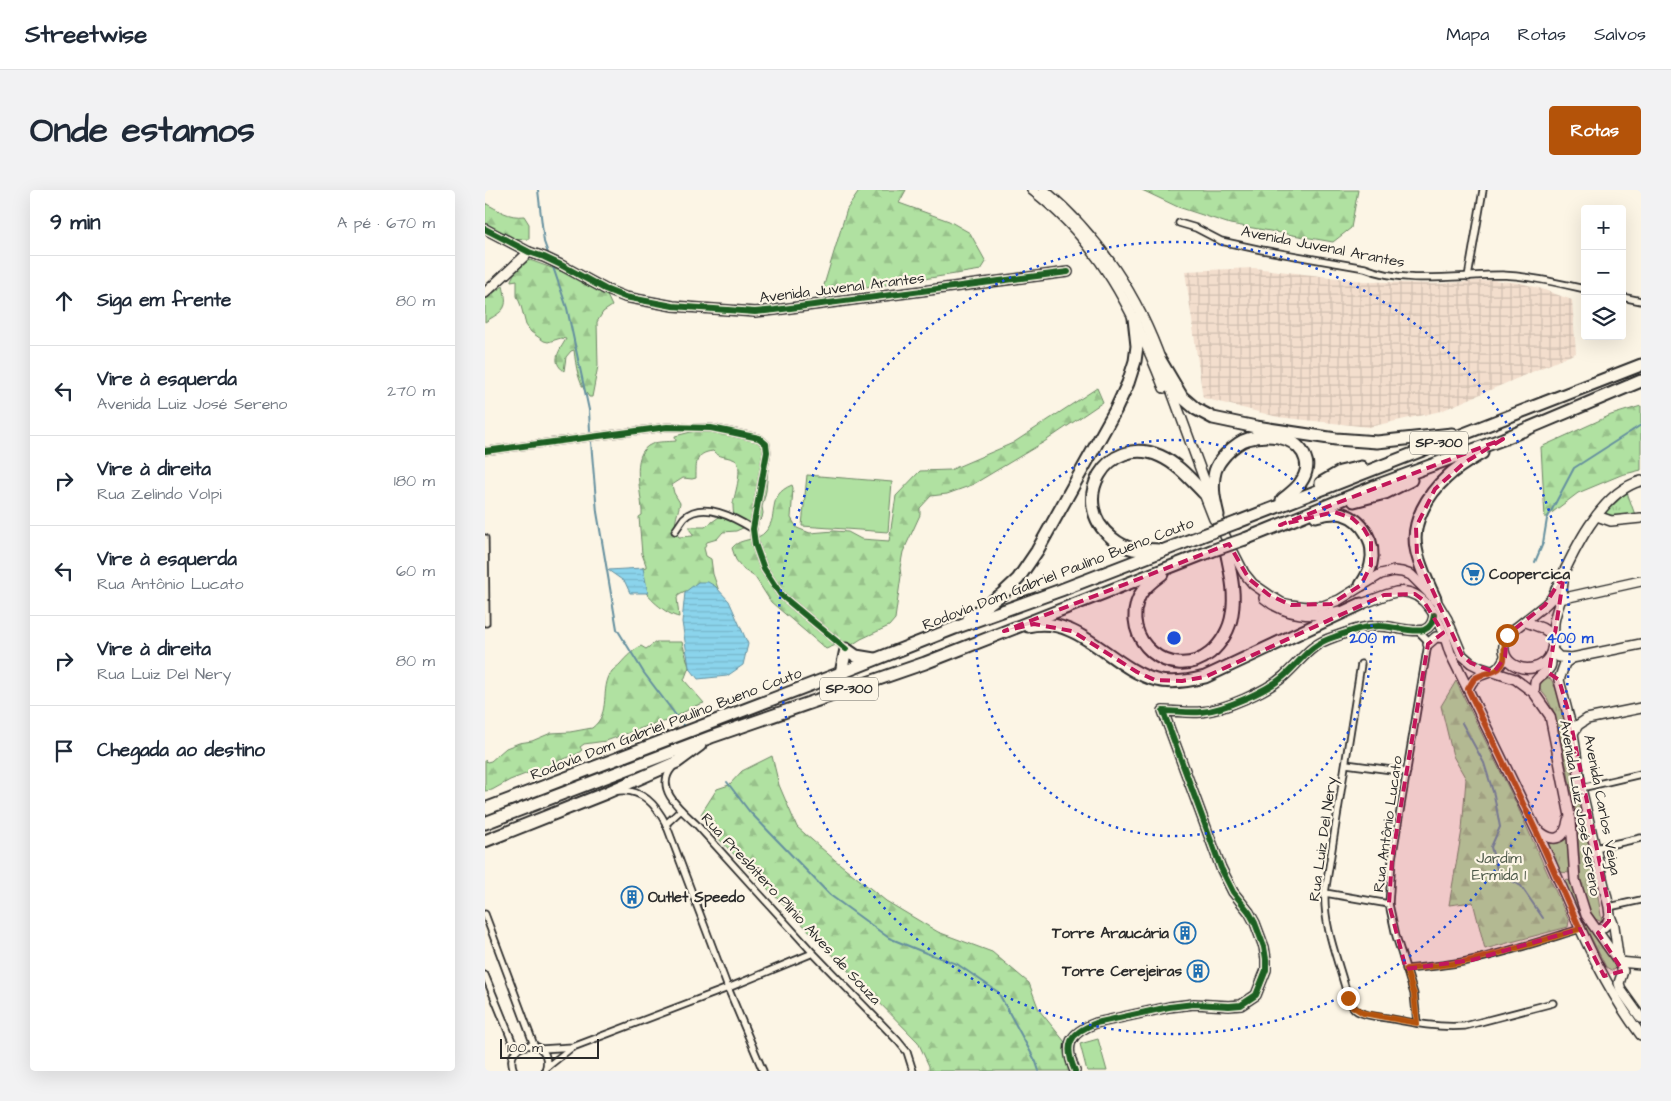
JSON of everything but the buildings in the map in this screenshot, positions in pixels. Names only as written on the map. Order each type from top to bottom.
[{"type":"highway","points":[[955,628],[1002,594],[1018,578],[1037,551],[1116,409],[1128,383],[1135,361],[1137,346],[1134,318]]},
{"type":"highway","points":[[1159,358],[1183,397],[1196,409],[1213,418],[1274,430],[1336,439],[1377,442],[1469,432]]},
{"type":"highway","name":"Rodovia Dom Gabriel Paulino Bueno Couto","points":[[485,809],[955,628],[1061,590],[1641,365]]},
{"type":"highway","name":"Rodovia Dom Gabriel Paulino Bueno Couto","points":[[485,823],[711,737],[925,663],[1245,539],[1373,487],[1503,439],[1641,381]]},
{"type":"highway","points":[[1218,515],[1213,495],[1214,477],[1218,464],[1245,439],[1260,436],[1287,439],[1301,450],[1307,461],[1306,472],[1296,489],[1273,508]]},
{"type":"highway","points":[[1435,599],[1417,556],[1415,536],[1424,506],[1435,489],[1448,476],[1503,439]]},
{"type":"highway","points":[[1163,550],[1131,548],[1118,542],[1100,526],[1095,516],[1092,498],[1096,480],[1102,470],[1110,462],[1123,455],[1141,453],[1160,456],[1176,466],[1204,493]]},
{"type":"highway","points":[[1280,524],[1335,512],[1352,518],[1371,541],[1371,566],[1361,585]]},
{"type":"highway","points":[[1173,566],[1151,582],[1140,595],[1136,608],[1136,623],[1142,640],[1150,651],[1165,661],[1182,664],[1206,657],[1216,648],[1225,635],[1232,616],[1233,595],[1226,550]]},
{"type":"highway","points":[[1005,631],[1034,624],[1051,625],[1072,631],[1137,672],[1155,680],[1183,681],[1205,677],[1361,604]]},
{"type":"highway","points":[[841,673],[846,649],[856,656],[875,659]]},
{"type":"highway","points":[[489,839],[606,793],[677,762],[711,737]]},
{"type":"main road","name":"Avenida Luiz José Sereno","points":[[1032,190],[1055,209],[1081,236],[1112,277],[1134,318],[1156,367],[1226,550],[1247,583],[1277,607],[1298,614],[1315,615],[1331,613],[1384,595],[1407,592],[1415,594],[1423,600],[1434,615],[1450,653],[1580,929],[1613,995],[1641,1035]]},
{"type":"main road","name":"Avenida Luiz José Sereno","points":[[1044,190],[1090,236],[1115,269],[1145,324],[1225,536],[1244,574],[1259,589],[1282,603],[1307,607],[1323,606],[1344,598],[1361,585],[1381,574],[1394,571],[1411,575],[1435,599],[1447,619],[1462,655],[1471,663],[1515,679],[1534,693],[1550,716],[1571,821],[1575,880],[1586,915],[1619,962],[1623,971],[1619,983],[1621,990],[1641,1018]]},
{"type":"main road","name":"Avenida Juvenal Arantes","points":[[485,229],[605,289],[625,297],[673,306],[755,312],[1068,272]]},
{"type":"main road","points":[[485,293],[529,252]]},
{"type":"main road","points":[[1468,689],[1474,680],[1480,676],[1495,672],[1505,657],[1504,642],[1507,635],[1513,629],[1526,622],[1552,598],[1585,533],[1597,516],[1613,497],[1626,487],[1641,481]]},
{"type":"main road","points":[[1597,516],[1611,522],[1641,518]]},
{"type":"main road","points":[[1534,693],[1535,682],[1546,673],[1552,663],[1551,652],[1556,612],[1564,574]]},
{"type":"main road","points":[[1560,599],[1641,582]]},
{"type":"main road","points":[[1075,1071],[1070,1060],[1071,1040],[1075,1034],[1085,1028],[1097,1023],[1169,1007],[1194,1004],[1241,1005],[1256,995],[1266,970],[1264,947],[1255,923],[1233,892],[1221,868],[1163,711],[1202,712],[1227,706],[1271,686],[1284,676],[1311,648],[1319,643],[1356,629],[1379,626],[1417,631],[1429,627],[1434,615]]},
{"type":"main road","points":[[1526,622],[1542,628],[1553,635]]},
{"type":"main road","points":[[1428,644],[1436,637],[1445,638]]},
{"type":"main road","points":[[1551,652],[1559,657],[1572,658],[1641,644]]},
{"type":"main road","points":[[1505,657],[1514,666],[1531,668],[1540,666],[1547,660],[1551,652]]},
{"type":"main road","points":[[1546,673],[1559,680],[1565,663],[1572,658]]},
{"type":"main road","name":"Avenida Carlos Veiga","points":[[1559,680],[1568,710],[1581,788],[1614,926],[1619,962]]},
{"type":"main road","points":[[1573,734],[1578,725],[1587,719],[1641,708]]},
{"type":"main road","points":[[1568,710],[1574,715],[1587,719]]},
{"type":"main road","points":[[1531,822],[1545,836],[1552,839],[1559,838],[1567,826],[1568,808]]},
{"type":"main road","points":[[1559,882],[1568,875],[1575,880]]},
{"type":"main road","points":[[1598,932],[1607,924],[1609,911]]},
{"type":"main road","points":[[1619,962],[1641,965]]},
{"type":"main road","points":[[1605,976],[1613,976],[1641,965]]},
{"type":"main road","points":[[1632,1024],[1641,1018]]},
{"type":"street","points":[[1467,277],[1483,190]]},
{"type":"street","name":"Avenida Juvenal Arantes","points":[[1179,223],[1196,228],[1221,241],[1365,268],[1401,277],[1503,275],[1581,287]]},
{"type":"street","points":[[1626,297],[1641,300]]},
{"type":"street","points":[[485,451],[667,427],[711,428],[759,438],[765,444],[767,452],[753,529],[755,544],[764,569],[781,595],[846,649]]},
{"type":"street","points":[[675,531],[684,519],[692,513],[711,511],[731,516],[753,529]]},
{"type":"street","points":[[485,538],[485,623]]},
{"type":"street","points":[[1417,631],[1426,639],[1428,644]]},
{"type":"street","name":"Rua Antônio Lucato","points":[[1417,1023],[1414,994],[1396,936],[1389,904],[1392,859],[1428,644]]},
{"type":"street","name":"Rua Luiz Del Nery","points":[[1361,664],[1325,893],[1325,906],[1331,935],[1348,998],[1352,1006],[1363,1013],[1441,1027],[1465,1026],[1553,1003]]},
{"type":"street","name":"Rua Presbítero Plínio Alves de Souza","points":[[677,762],[668,772],[666,790],[681,810],[696,824],[813,953],[899,1041],[907,1052],[913,1071]]},
{"type":"street","points":[[1346,764],[1407,772]]},
{"type":"street","points":[[1581,788],[1641,774]]},
{"type":"street","points":[[606,793],[622,791],[635,793],[647,798],[658,809],[666,824],[728,988],[763,1071]]},
{"type":"street","points":[[666,824],[681,810]]},
{"type":"street","points":[[1595,848],[1641,838]]},
{"type":"street","points":[[485,848],[489,839]]},
{"type":"street","points":[[1325,893],[1389,904]]},
{"type":"street","points":[[1609,911],[1641,900]]},
{"type":"street","points":[[485,914],[534,1046]]},
{"type":"street","points":[[1406,969],[1472,960],[1580,929]]},
{"type":"street","points":[[512,1070],[511,1060],[516,1051],[522,1046],[528,1045],[541,1049],[573,1047],[728,988],[813,953]]},
{"type":"street","points":[[485,975],[516,1051]]},
{"type":"street","points":[[546,1070],[573,1047]]},
{"type":"street","points":[[541,1049],[547,1059],[546,1070]]},
{"type":"highlighted area","points":[[1503,439],[1464,463],[1435,489],[1416,527],[1417,556],[1462,655],[1471,663],[1494,672],[1505,657],[1507,635],[1545,605],[1564,574],[1549,673],[1559,680],[1568,710],[1609,907],[1609,921],[1598,933],[1623,971],[1604,976],[1580,929],[1472,960],[1406,969],[1389,904],[1392,859],[1428,644],[1443,633],[1423,600],[1415,594],[1384,595],[1205,677],[1182,681],[1155,680],[1137,672],[1072,631],[1034,624],[1004,631],[1229,544],[1249,579],[1269,595],[1291,605],[1331,604],[1361,585],[1371,565],[1371,541],[1364,529],[1352,518],[1334,512],[1280,525]]},
{"type":"shaded area","points":[[1254,268],[1363,281],[1433,284],[1492,280],[1521,283],[1572,300],[1576,353],[1441,411],[1369,427],[1278,417],[1203,398],[1185,271]]},
{"type":"green space","points":[[860,190],[906,190],[899,203],[949,221],[970,233],[986,262],[981,270],[821,295],[847,209]]},
{"type":"green space","points":[[1142,190],[1358,190],[1351,228],[1333,242],[1230,224],[1178,207]]},
{"type":"green space","points":[[485,203],[508,215],[524,216],[529,224],[529,239],[512,240],[485,227]]},
{"type":"green space","points":[[527,259],[593,283],[605,291],[612,306],[603,312],[597,322],[598,366],[592,397],[589,397],[585,392],[580,380],[574,350],[566,357],[564,371],[558,363],[557,355],[566,339],[544,341],[531,332],[526,325],[517,296],[517,280],[511,280],[515,272]]},
{"type":"green space","points":[[503,286],[505,305],[501,312],[485,322],[485,299]]},
{"type":"green space","points":[[1097,388],[1103,402],[1044,442],[972,485],[947,494],[931,496],[920,508],[920,515],[903,552],[895,619],[889,626],[861,639],[844,650],[836,645],[826,649],[771,602],[755,577],[744,570],[736,560],[732,548],[740,542],[758,537],[766,531],[772,519],[776,500],[784,489],[792,485],[791,518],[797,528],[810,533],[848,532],[861,539],[889,541],[896,496],[920,471],[950,470],[1013,443]]},
{"type":"green space","points":[[1641,406],[1641,470],[1621,475],[1578,493],[1545,518],[1541,447],[1611,415]]},
{"type":"green space","points":[[707,428],[757,440],[763,449],[768,469],[762,518],[736,531],[723,532],[717,539],[707,542],[704,548],[706,556],[711,559],[713,574],[720,594],[685,591],[679,594],[677,598],[679,617],[668,613],[644,589],[642,568],[646,567],[646,565],[642,554],[639,517],[642,515],[642,507],[638,476],[640,456],[645,449],[652,444],[676,441],[675,436]],"holes":[[[713,451],[735,460],[738,463],[739,473],[733,503],[734,515],[730,518],[719,517],[705,527],[689,527],[693,536],[679,537],[675,525],[680,503],[672,485],[683,478],[696,478],[697,463],[700,456],[707,452]]]},
{"type":"green space","points":[[807,475],[892,482],[888,532],[802,526]]},
{"type":"green space","points":[[1627,492],[1635,515],[1612,518],[1603,515]]},
{"type":"green space","points":[[656,642],[682,642],[689,667],[684,680],[704,703],[668,721],[653,724],[606,741],[584,744],[580,747],[582,750],[577,754],[510,780],[492,790],[485,791],[485,760],[487,762],[491,761],[506,748],[532,741],[551,733],[592,728],[602,715],[606,685],[612,671],[641,646],[646,649]]},
{"type":"green space","points":[[1546,677],[1551,679],[1556,688],[1566,720],[1586,823],[1602,922],[1593,918],[1588,909],[1581,881],[1576,813],[1567,769],[1555,715],[1547,698],[1539,688],[1540,681]]},
{"type":"green space","name":"Jardim Ermida 1","points":[[1456,681],[1515,801],[1569,921],[1568,927],[1485,949],[1473,902],[1449,905],[1462,830],[1466,779],[1453,756],[1441,706]]},
{"type":"green space","points":[[772,756],[779,785],[797,827],[886,901],[938,932],[992,952],[1029,983],[1039,1010],[1069,1047],[1071,1071],[929,1071],[929,1066],[918,1042],[711,831],[701,814],[717,789],[729,785],[742,771]]},
{"type":"green space","points":[[1569,832],[1571,873],[1558,872],[1541,836],[1555,843],[1564,838]]},
{"type":"green space","points":[[1568,880],[1571,883],[1589,928],[1617,961],[1617,967],[1614,970],[1606,967],[1564,884]]},
{"type":"green space","points":[[1098,1039],[1107,1071],[1087,1071],[1080,1044]]},
{"type":"water","points":[[643,568],[648,593],[630,593],[625,582],[608,570]]},
{"type":"water","points":[[698,582],[708,582],[715,586],[729,601],[748,644],[743,665],[727,676],[698,679],[689,667],[682,622],[685,592]]},
{"type":"waterway","points":[[538,190],[544,242],[548,253]]},
{"type":"waterway","points":[[553,267],[567,308],[589,410],[590,431]]},
{"type":"waterway","points":[[1535,562],[1543,543],[1547,519],[1574,468],[1641,425]]},
{"type":"waterway","points":[[591,442],[597,512],[617,629],[644,673],[684,726]]},
{"type":"waterway","points":[[1462,723],[1484,763],[1494,795],[1500,827],[1491,847],[1498,873],[1521,886],[1543,918]]},
{"type":"waterway","points":[[727,782],[749,811],[830,895],[889,938],[957,964],[998,992],[1039,1071]]},
{"type":"cycle path","points":[[485,229],[529,252],[561,265],[605,289],[625,297],[673,306],[755,312],[1068,272]]},
{"type":"cycle path","points":[[485,451],[667,427],[711,428],[759,438],[766,444],[767,452],[753,529],[755,544],[764,569],[781,595],[846,649]]},
{"type":"cycle path","points":[[1075,1071],[1071,1062],[1071,1041],[1075,1035],[1087,1027],[1096,1023],[1169,1007],[1194,1004],[1241,1005],[1256,995],[1266,970],[1264,947],[1255,923],[1233,892],[1221,868],[1163,711],[1201,712],[1233,704],[1276,682],[1312,648],[1325,640],[1373,626],[1414,631],[1424,630],[1431,624],[1434,615]]},
{"type":"place","name":"Coopercica","points":[[1473,574]]},
{"type":"place","name":"Outlet Speedo","points":[[632,897]]},
{"type":"place","name":"Torre Araucária","points":[[1185,933]]},
{"type":"place","name":"Torre Cerejeiras","points":[[1198,971]]},
{"type":"route","points":[[1348,998],[1352,1006],[1363,1013],[1417,1023],[1414,994],[1406,969],[1472,960],[1580,929],[1526,809],[1468,689],[1474,680],[1480,676],[1495,672],[1501,665],[1505,657],[1503,650],[1507,635]]}]
